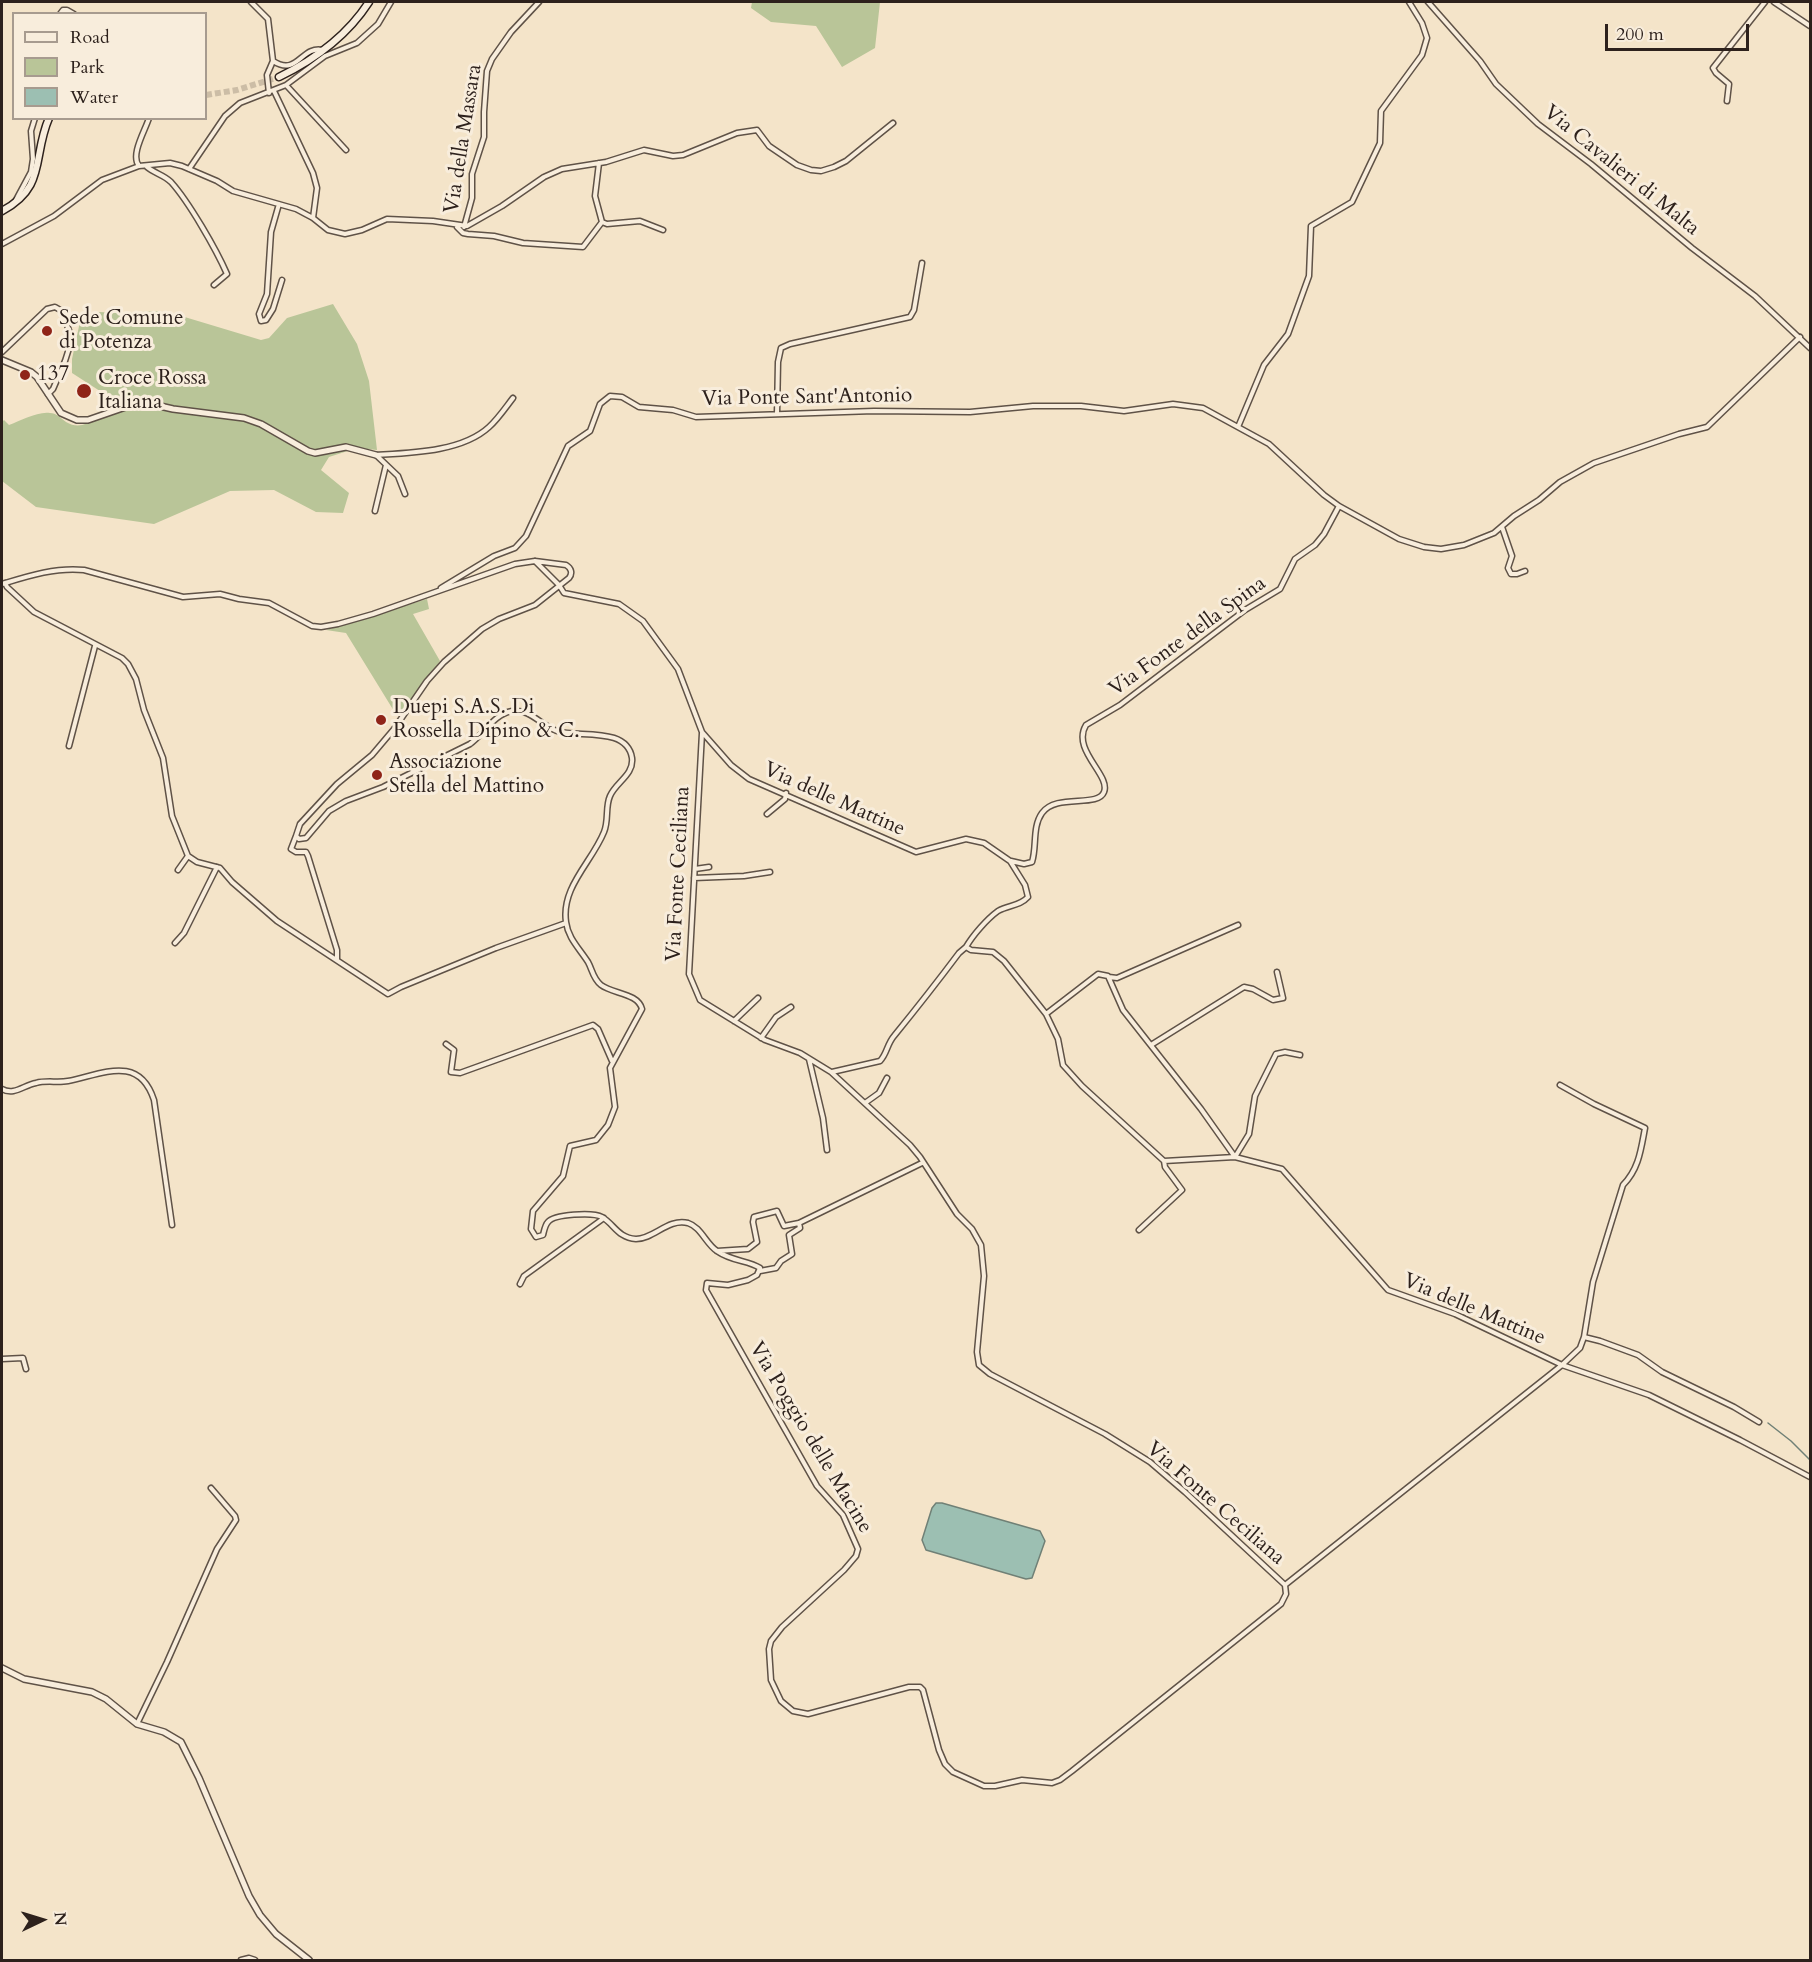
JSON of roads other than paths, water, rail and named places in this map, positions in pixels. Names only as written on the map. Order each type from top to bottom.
[{"type":"main road","points":[[279,77],[324,50],[355,21],[369,2]]},
{"type":"main road","points":[[2,211],[29,189],[34,178],[48,120]]},
{"type":"street","points":[[251,2],[268,19],[273,61],[267,75],[272,92],[313,173],[317,188],[313,218]]},
{"type":"street","points":[[189,169],[225,116],[240,104],[286,85],[325,56],[357,43],[378,24],[391,2]]},
{"type":"street","name":"Via della Massara","points":[[464,227],[472,198],[472,174],[484,137],[483,112],[487,71],[492,59],[511,32],[539,2]]},
{"type":"street","points":[[1238,428],[1264,365],[1287,334],[1295,315],[1309,276],[1311,226],[1352,202],[1380,143],[1381,111],[1422,55],[1426,38],[1422,23],[1409,2]]},
{"type":"street","name":"Via Cavalieri di Malta","points":[[1428,2],[1480,61],[1496,84],[1538,124],[1755,296],[1810,348]]},
{"type":"street","points":[[1727,101],[1729,84],[1713,68],[1765,2]]},
{"type":"street","points":[[1774,2],[1810,27]]},
{"type":"street","points":[[273,61],[281,66],[291,66],[312,50],[318,48],[324,50]]},
{"type":"street","points":[[286,85],[346,150]]},
{"type":"street","points":[[14,203],[31,172],[33,159],[31,132],[34,120]]},
{"type":"street","points":[[139,166],[135,156],[147,120]]},
{"type":"street","points":[[2,244],[54,216],[102,180],[139,166],[170,163],[189,169],[233,191],[296,209],[313,218],[328,230],[345,234],[362,230],[387,219],[433,221],[464,227],[484,217],[555,171],[599,163],[644,150],[673,156],[683,155],[737,133],[754,129],[769,146],[797,165],[821,171],[846,161],[893,123]]},
{"type":"street","points":[[599,163],[596,196],[602,222]]},
{"type":"street","points":[[147,166],[169,179],[216,253],[227,274],[214,285]]},
{"type":"street","points":[[279,204],[271,232],[268,284],[265,302],[259,314],[261,321],[266,321],[273,309],[282,280]]},
{"type":"street","points":[[602,222],[608,224],[640,221],[663,230]]},
{"type":"street","points":[[457,226],[463,233],[468,234],[494,236],[523,243],[583,247],[602,222]]},
{"type":"street","points":[[777,414],[778,362],[781,348],[910,317],[914,310],[922,263]]},
{"type":"street","points":[[2,352],[47,309],[55,307],[62,311],[72,339],[53,389],[48,394]]},
{"type":"street","points":[[1339,506],[1399,539],[1432,549],[1464,545],[1483,539],[1531,506],[1560,482],[1594,463],[1679,434],[1707,427],[1800,337]]},
{"type":"street","points":[[2,360],[31,372],[37,377],[61,413],[77,420],[88,420],[140,402],[173,409],[244,418],[261,424],[315,453],[346,447],[376,455],[420,453],[471,439],[489,428],[513,398]]},
{"type":"street","name":"Via Ponte Sant'Antonio","points":[[438,590],[494,556],[515,548],[526,536],[568,446],[591,431],[600,404],[610,396],[622,397],[639,408],[673,410],[696,417],[874,411],[970,412],[1081,405],[1124,411],[1173,404],[1203,408],[1269,444],[1339,506]]},
{"type":"street","points":[[376,455],[398,476],[405,494]]},
{"type":"street","points":[[375,511],[386,465]]},
{"type":"street","name":"Via Fonte della Spina","points":[[1010,861],[1024,864],[1032,862],[1037,825],[1042,813],[1051,805],[1062,801],[1098,799],[1104,794],[1105,786],[1084,747],[1082,736],[1086,724],[1120,705],[1245,610],[1280,589],[1295,559],[1315,545],[1324,534],[1339,506]]},
{"type":"street","points":[[1502,527],[1512,556],[1508,568],[1511,574],[1526,571]]},
{"type":"street","points":[[337,960],[337,950],[308,856],[306,852],[296,852],[291,849],[293,837],[296,836],[300,824],[337,784],[372,755],[427,681],[450,656],[482,629],[499,619],[534,605],[571,576],[568,566],[535,561],[514,564],[374,614],[321,627],[301,620],[269,603],[220,594],[183,597],[84,570],[39,573],[3,583],[34,612],[95,646],[122,658],[128,664],[136,679],[144,710],[163,758],[172,816],[188,856],[197,862],[217,867],[225,872],[232,882],[277,921],[388,994],[496,948],[566,923]]},
{"type":"street","name":"Via delle Mattine","points":[[535,561],[560,584],[564,593],[620,604],[643,621],[678,669],[702,732],[731,765],[749,778],[916,852],[966,839],[984,843],[1010,861],[1025,885],[1028,897],[1024,902],[998,912],[966,947]]},
{"type":"street","points":[[69,746],[95,646]]},
{"type":"street","points":[[296,836],[299,839],[306,838],[329,811],[346,801],[383,787],[470,744],[493,722],[509,712],[524,712],[563,733],[588,733],[617,739],[628,748],[632,758],[632,767],[610,795],[604,833],[567,898],[566,923],[572,939],[589,963],[597,982],[638,1001],[642,1006],[642,1013],[612,1062],[610,1072],[615,1107],[608,1125],[596,1140],[570,1146],[562,1176],[533,1211],[531,1229],[536,1237],[540,1237],[543,1235],[546,1224],[555,1218],[588,1215],[604,1218],[617,1233],[636,1239],[646,1237],[669,1225],[684,1222],[697,1228],[716,1251],[734,1261],[758,1266],[760,1271]]},
{"type":"street","name":"Via Fonte Ceciliana","points":[[702,732],[691,980],[700,1000],[761,1038],[808,1058],[831,1072],[910,1144],[920,1157],[957,1214],[972,1229],[981,1245],[984,1276],[977,1352],[979,1365],[990,1374],[1105,1434],[1150,1462],[1285,1584],[1562,1365]]},
{"type":"street","points":[[767,814],[785,799],[786,794]]},
{"type":"street","points":[[178,870],[188,856]]},
{"type":"street","points":[[175,943],[184,933],[217,867]]},
{"type":"street","points":[[695,869],[709,867]]},
{"type":"street","points":[[694,878],[744,876],[770,872]]},
{"type":"street","points":[[1046,1014],[1098,974],[1117,978],[1238,924]]},
{"type":"street","points":[[831,1072],[880,1061],[891,1040],[959,953],[966,947],[971,950],[993,952],[1004,961],[1046,1014],[1058,1039],[1063,1065],[1082,1086],[1164,1161],[1165,1167],[1182,1190],[1139,1230]]},
{"type":"street","points":[[1151,1045],[1244,987],[1253,989],[1273,1000],[1282,998],[1277,972]]},
{"type":"street","points":[[1108,976],[1123,1010],[1201,1109],[1235,1157],[1250,1134],[1255,1096],[1276,1054],[1285,1052],[1300,1055]]},
{"type":"street","points":[[734,1021],[758,998]]},
{"type":"street","points":[[761,1038],[776,1017],[791,1007]]},
{"type":"street","points":[[446,1044],[454,1050],[451,1072],[460,1074],[593,1024],[598,1029],[612,1062]]},
{"type":"street","points":[[808,1058],[823,1118],[827,1150]]},
{"type":"street","points":[[2,1089],[13,1092],[36,1082],[65,1082],[120,1069],[132,1072],[149,1087],[154,1100],[172,1225]]},
{"type":"street","points":[[865,1103],[879,1093],[887,1078]]},
{"type":"street","name":"Via delle Mattine","points":[[1560,1085],[1645,1128],[1638,1164],[1623,1185],[1593,1282],[1584,1337],[1580,1347],[1562,1365]]},
{"type":"street","name":"Via delle Mattine","points":[[1164,1161],[1235,1157],[1282,1169],[1388,1290],[1455,1314],[1562,1365],[1649,1395],[1810,1477]]},
{"type":"street","points":[[716,1251],[748,1249],[757,1242],[754,1217],[777,1212],[784,1226],[799,1223],[922,1163]]},
{"type":"street","points":[[520,1284],[524,1276],[604,1218]]},
{"type":"street","name":"Via Poggio delle Macine","points":[[799,1223],[801,1228],[789,1235],[792,1254],[781,1261],[776,1269],[760,1271],[754,1277],[724,1286],[707,1283],[706,1290],[817,1486],[843,1515],[858,1549],[851,1563],[782,1627],[771,1641],[769,1649],[771,1680],[787,1708],[801,1714],[808,1714],[909,1687],[920,1688],[923,1690],[939,1750],[945,1764],[953,1772],[984,1786],[1022,1780],[1052,1783],[1082,1764],[1281,1604],[1286,1594],[1285,1584]]},
{"type":"street","points":[[1584,1337],[1638,1355],[1662,1372],[1734,1407],[1759,1422]]},
{"type":"street","points":[[2,1359],[23,1358],[26,1369]]},
{"type":"street","points":[[138,1724],[217,1549],[236,1520],[211,1488]]},
{"type":"street","points":[[2,1668],[24,1679],[92,1692],[106,1699],[138,1724],[164,1732],[181,1742],[204,1788],[249,1896],[260,1915],[276,1934],[309,1960]]},
{"type":"street","points":[[242,1960],[249,1958],[255,1960]]},
{"type":"water","points":[[936,1503],[1040,1531],[1045,1541],[1032,1578],[1026,1579],[926,1550],[922,1540],[932,1508]]},
{"type":"waterway","points":[[1768,1423],[1810,1460]]},
{"type":"tunnel","points":[[207,95],[237,90],[279,77]]},
{"type":"place","name":"Sede Comune di Potenza","points":[[47,331]]},
{"type":"place","name":"137","points":[[25,375]]},
{"type":"place","name":"Croce Rossa Italiana","points":[[84,391]]},
{"type":"place","name":"Duepi S.A.S. Di Rossella Dipino & C.","points":[[381,720]]},
{"type":"place","name":"Associazione Stella del Mattino","points":[[377,775]]}]
